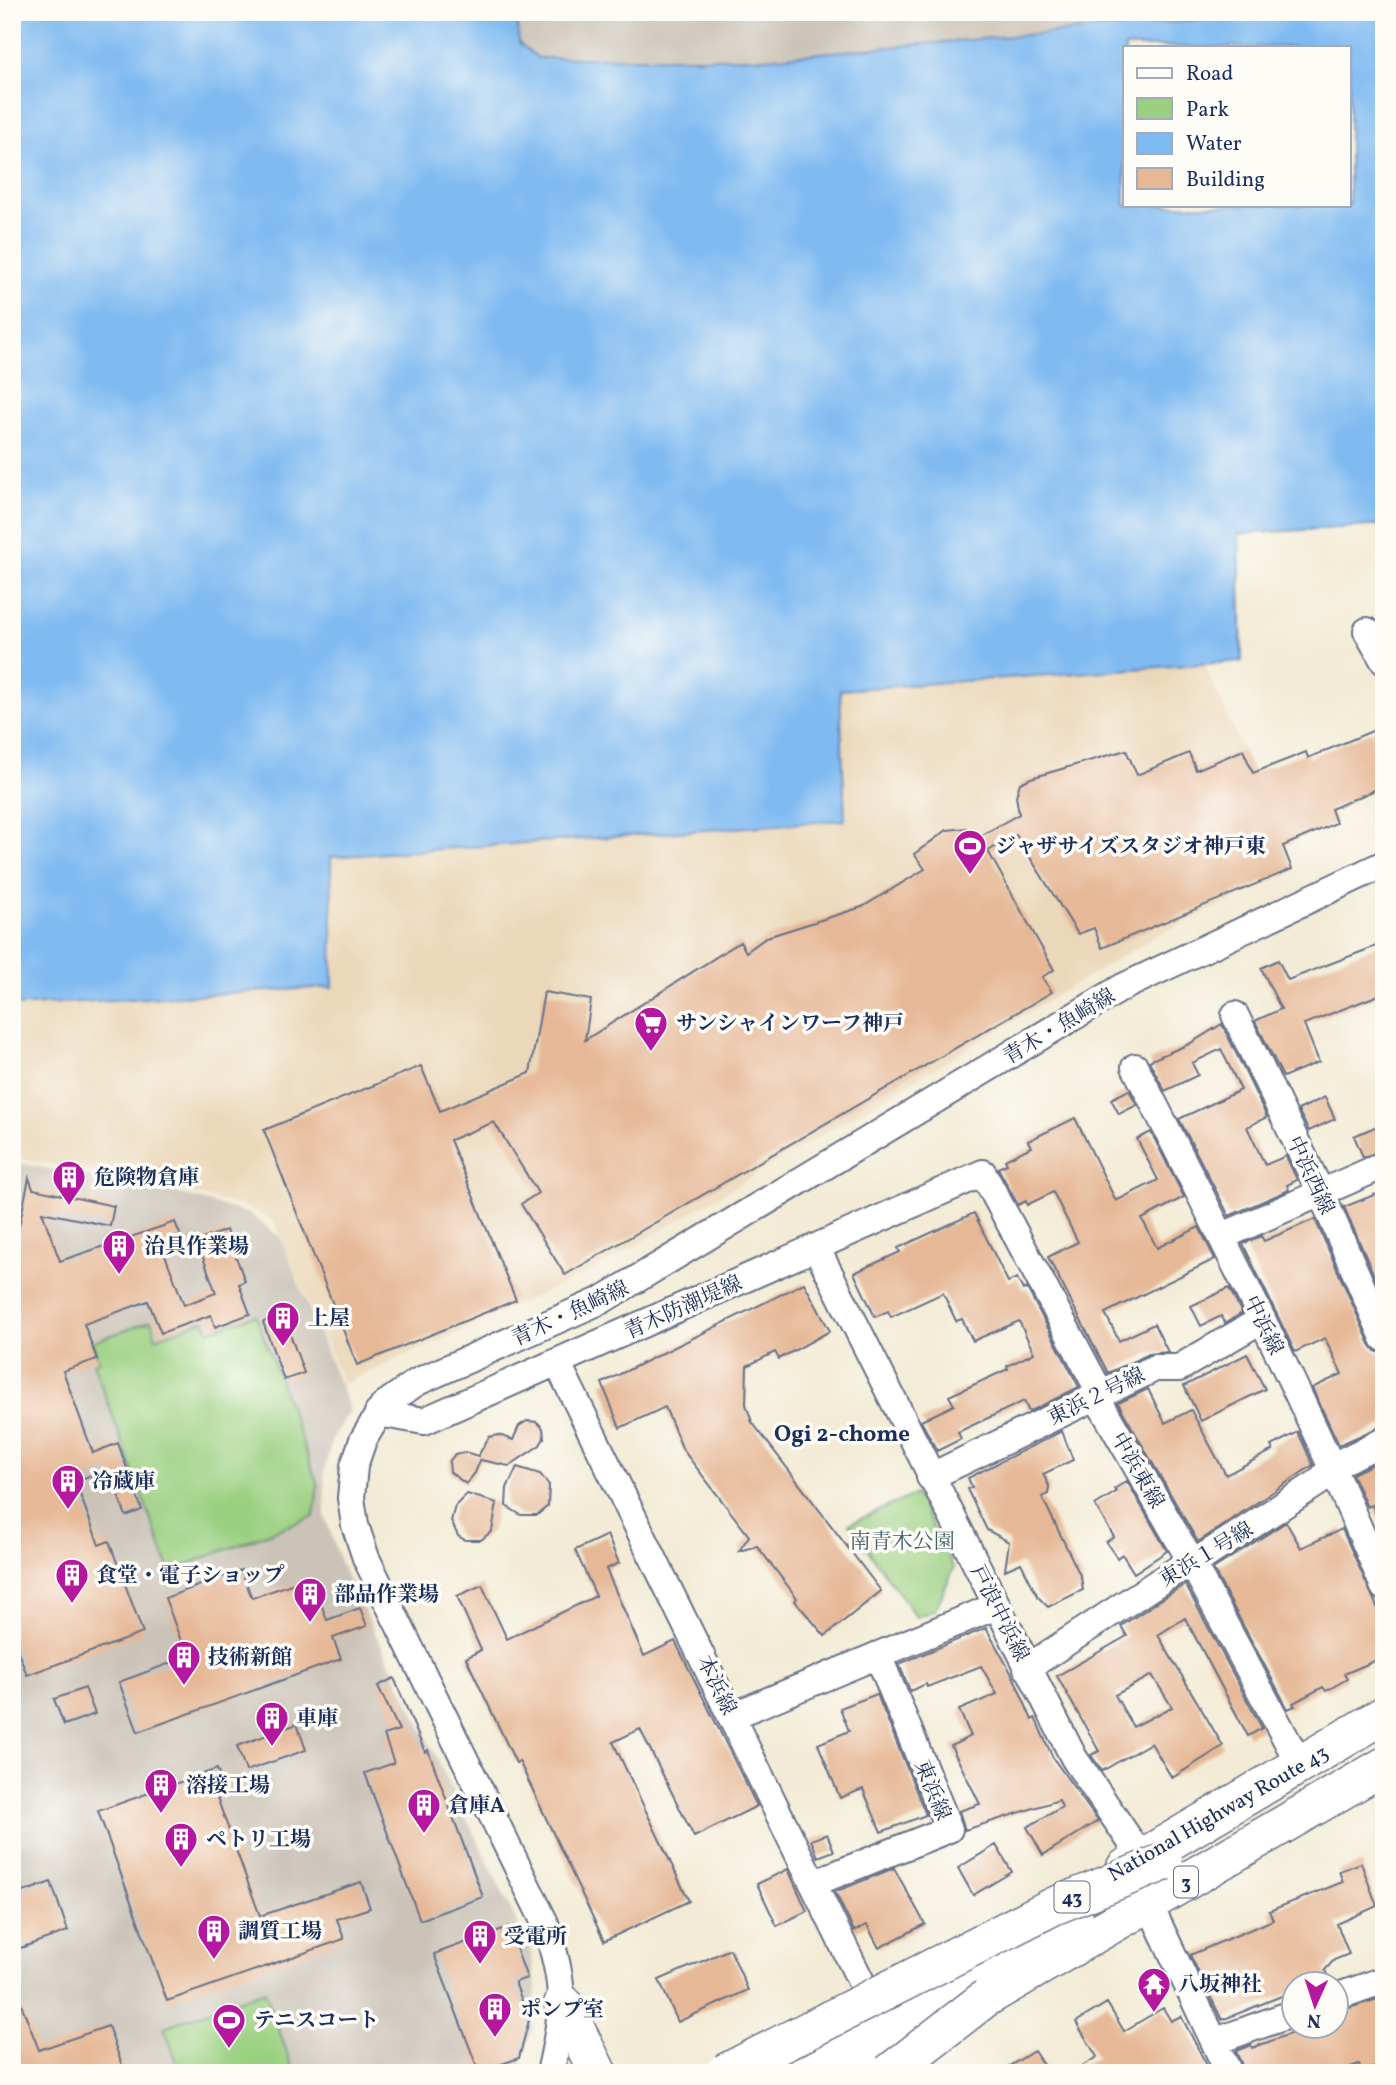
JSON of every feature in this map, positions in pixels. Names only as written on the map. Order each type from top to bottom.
[{"type":"highway","name":"National Highway Route 43","points":[[757,2073],[802,2059],[873,2008],[1153,1860],[1300,1765],[1384,1715]]},
{"type":"highway","name":"3","points":[[802,2059],[1384,1731]]},
{"type":"highway","name":"3","points":[[882,2073],[987,1997],[1384,1766]]},
{"type":"highway","points":[[882,2073],[1157,1921],[1384,1788]]},
{"type":"highway","points":[[725,2073],[1054,1906],[1153,1860]]},
{"type":"highway","points":[[563,2003],[598,2073]]},
{"type":"highway","points":[[725,2073],[802,2059]]},
{"type":"street","points":[[1367,631],[1384,661]]},
{"type":"street","name":"青木・魚崎線","points":[[550,2073],[563,2003],[559,1964],[545,1923],[366,1558],[355,1525],[351,1498],[354,1466],[363,1440],[384,1405],[417,1382],[602,1300],[648,1275],[1123,988],[1384,864]]},
{"type":"street","name":"中浜西線","points":[[1235,1015],[1321,1193],[1384,1338]]},
{"type":"street","name":"中浜線","points":[[1135,1068],[1223,1236],[1333,1466],[1384,1587]]},
{"type":"street","points":[[1223,1236],[1384,1165]]},
{"type":"street","name":"青木防潮堤線","points":[[379,1413],[425,1421],[983,1173]]},
{"type":"street","name":"中浜東線","points":[[983,1173],[1095,1383],[1096,1396],[1192,1563],[1300,1765]]},
{"type":"street","name":"戸浪中浜線","points":[[816,1247],[1074,1758],[1153,1860]]},
{"type":"street","name":"東浜２号線","points":[[930,1477],[1155,1368],[1179,1368],[1261,1320]]},
{"type":"street","name":"本浜線","points":[[558,1364],[873,2008]]},
{"type":"street","name":"東浜１号線","points":[[1027,1668],[1319,1482],[1333,1466],[1384,1441]]},
{"type":"street","points":[[732,1716],[996,1606]]},
{"type":"street","name":"東浜線","points":[[814,1883],[949,1829],[878,1656]]},
{"type":"street","points":[[1157,1921],[1229,2073]]},
{"type":"street","points":[[1350,1992],[1384,1980]]},
{"type":"street","points":[[1216,2041],[1280,2017]]},
{"type":"shaded area","points":[[516,12],[1289,12],[764,58],[538,58],[519,43]]},
{"type":"shaded area","points":[[1204,663],[1295,870],[1156,936],[596,1269],[343,1384],[275,1223],[248,1208],[158,1184],[12,1157],[12,1005],[333,987],[330,857],[844,820],[840,690]]},
{"type":"shaded area","points":[[12,1162],[176,1193],[250,1214],[281,1238],[350,1411],[332,1439],[324,1472],[325,1516],[341,1564],[530,1948],[536,1988],[532,2031],[519,2073],[12,2073]]},
{"type":"green space","points":[[256,1315],[318,1485],[314,1516],[170,1571],[93,1363],[99,1361],[92,1342],[151,1321],[156,1338],[204,1320],[209,1331]]},
{"type":"green space","name":"南青木公園","points":[[916,1494],[954,1568],[935,1610],[916,1617],[849,1524]]},
{"type":"green space","name":"テニスコート","points":[[265,1991],[294,2073],[181,2073],[164,2027]]},
{"type":"water","points":[[12,12],[516,12],[519,43],[538,58],[764,58],[1289,12],[1384,12],[1384,525],[1239,534],[1242,661],[840,690],[845,820],[331,857],[333,987],[12,1006]]},
{"type":"building","name":"サンシャインワーフ神戸","points":[[1384,726],[1384,786],[1331,809],[1336,823],[1283,846],[1292,869],[1102,948],[1094,928],[1078,934],[1016,835],[988,851],[1054,970],[1042,977],[1052,992],[565,1275],[521,1204],[538,1193],[494,1122],[450,1140],[516,1300],[357,1365],[264,1130],[421,1066],[440,1111],[530,1073],[544,992],[591,1000],[585,1040],[740,942],[746,952],[767,937],[862,907],[925,869],[914,854],[947,830],[967,828],[975,839],[1019,814],[1016,796],[1020,783],[1031,778],[1126,750],[1137,775],[1189,753],[1196,770],[1243,750],[1253,773],[1306,752],[1308,758]]},
{"type":"building","points":[[1384,943],[1384,993],[1304,1024],[1319,1062],[1283,1077],[1255,1021],[1281,1009],[1261,968],[1278,960],[1288,980]]},
{"type":"building","points":[[1222,1024],[1267,1117],[1247,1127],[1265,1165],[1286,1156],[1297,1180],[1287,1185],[1289,1190],[1229,1216],[1179,1119],[1241,1090],[1221,1049],[1192,1063],[1198,1075],[1165,1091],[1149,1061],[1189,1044]]},
{"type":"building","points":[[1129,1090],[1137,1105],[1119,1114],[1111,1099]]},
{"type":"building","points":[[1325,1097],[1335,1119],[1309,1131],[1298,1110]]},
{"type":"building","points":[[1075,1118],[1116,1201],[1158,1180],[1137,1139],[1151,1132],[1184,1197],[1142,1219],[1157,1248],[1199,1227],[1215,1259],[1105,1313],[1119,1341],[1154,1324],[1168,1352],[1149,1354],[1108,1373],[1048,1257],[1078,1242],[1053,1192],[1027,1205],[1026,1201],[1018,1205],[998,1168],[1007,1164],[1005,1160],[1031,1147],[1028,1141]]},
{"type":"building","points":[[1384,1123],[1384,1150],[1363,1157],[1354,1136]]},
{"type":"building","points":[[29,1178],[33,1189],[114,1206],[110,1226],[42,1212],[60,1261],[175,1222],[182,1239],[162,1247],[184,1305],[216,1293],[197,1241],[226,1230],[245,1281],[239,1284],[250,1314],[215,1327],[211,1315],[161,1333],[148,1301],[84,1324],[97,1359],[63,1371],[93,1453],[118,1443],[142,1510],[126,1516],[108,1469],[75,1481],[99,1545],[109,1541],[143,1633],[27,1675],[12,1636],[12,1261]]},
{"type":"building","points":[[1384,1191],[1384,1298],[1344,1207]]},
{"type":"building","points":[[974,1213],[1008,1282],[1017,1278],[1023,1290],[1027,1288],[1079,1387],[1029,1412],[1024,1401],[958,1432],[961,1439],[937,1451],[921,1421],[954,1405],[949,1396],[1008,1369],[1007,1366],[1034,1353],[1019,1321],[973,1341],[962,1319],[956,1321],[943,1293],[891,1317],[888,1311],[875,1317],[854,1273],[900,1252],[898,1248]]},
{"type":"building","points":[[1315,1219],[1370,1344],[1375,1351],[1384,1354],[1384,1425],[1339,1445],[1312,1388],[1342,1374],[1325,1338],[1295,1352],[1243,1244],[1261,1236],[1264,1241]]},
{"type":"building","points":[[804,1283],[830,1331],[779,1359],[775,1352],[747,1366],[746,1404],[752,1422],[881,1591],[825,1636],[795,1601],[797,1598],[757,1546],[739,1551],[749,1536],[683,1450],[665,1407],[620,1428],[602,1383]]},
{"type":"building","points":[[1229,1288],[1242,1313],[1225,1323],[1221,1316],[1201,1326],[1191,1306]]},
{"type":"building","name":"上屋","points":[[283,1315],[304,1373],[284,1380],[263,1322]]},
{"type":"building","points":[[1247,1354],[1265,1389],[1201,1421],[1184,1386]]},
{"type":"building","points":[[1148,1389],[1165,1423],[1191,1410],[1226,1475],[1273,1450],[1271,1446],[1298,1432],[1313,1465],[1198,1542],[1118,1403]]},
{"type":"building","points":[[527,1421],[537,1422],[543,1428],[544,1438],[540,1445],[509,1466],[480,1460],[475,1473],[466,1484],[450,1472],[449,1462],[455,1454],[465,1452],[478,1456],[489,1437],[499,1435],[513,1440],[519,1426]]},
{"type":"building","points":[[1062,1431],[1073,1460],[1043,1474],[1049,1486],[1048,1494],[1042,1497],[1081,1577],[1083,1590],[1048,1607],[1038,1597],[1021,1563],[1005,1570],[1009,1542],[987,1530],[967,1489],[972,1487],[968,1478]]},
{"type":"building","points":[[1384,1459],[1384,1533],[1372,1505],[1367,1507],[1352,1474]]},
{"type":"building","points":[[517,1467],[540,1474],[549,1485],[548,1506],[537,1515],[521,1515],[506,1506],[507,1488]]},
{"type":"building","points":[[1127,1481],[1167,1551],[1134,1573],[1122,1554],[1117,1558],[1106,1542],[1114,1537],[1095,1505],[1116,1492],[1114,1489]]},
{"type":"building","points":[[467,1494],[497,1503],[492,1531],[481,1540],[465,1540],[458,1536],[451,1521],[455,1506]]},
{"type":"building","points":[[1286,1522],[1301,1548],[1342,1529],[1384,1622],[1384,1657],[1344,1674],[1347,1679],[1326,1691],[1323,1687],[1293,1703],[1295,1706],[1288,1709],[1213,1569]]},
{"type":"building","points":[[607,1535],[619,1563],[606,1569],[644,1656],[675,1641],[757,1806],[694,1837],[640,1729],[613,1742],[689,1901],[604,1941],[519,1761],[516,1763],[466,1658],[481,1650],[457,1596],[482,1585],[507,1639],[596,1596],[575,1550]]},
{"type":"building","points":[[241,1570],[252,1598],[311,1577],[327,1620],[360,1608],[367,1626],[333,1638],[341,1659],[138,1732],[119,1682],[187,1657],[165,1598]]},
{"type":"building","points":[[1185,1584],[1262,1728],[1248,1736],[1185,1618],[1158,1635],[1223,1746],[1172,1778],[1151,1743],[1102,1771],[1091,1755],[1099,1751],[1057,1676],[1127,1636],[1121,1626]],"holes":[[[1152,1675],[1172,1707],[1133,1727],[1115,1695]]]},
{"type":"building","points":[[986,1628],[1014,1678],[1032,1720],[1035,1718],[1053,1758],[1098,1821],[1043,1855],[1027,1827],[1062,1807],[1059,1800],[965,1830],[959,1811],[980,1804],[951,1746],[971,1736],[959,1710],[997,1694],[981,1666],[910,1691],[899,1664]]},
{"type":"building","name":"倉庫A","points":[[394,1678],[425,1752],[428,1750],[483,1897],[420,1920],[365,1773],[394,1763],[384,1735],[399,1730],[378,1686]]},
{"type":"building","points":[[85,1688],[95,1714],[64,1725],[54,1699]]},
{"type":"building","points":[[877,1694],[926,1815],[881,1832],[863,1789],[840,1798],[818,1744],[849,1731],[840,1708]]},
{"type":"building","name":"車庫","points":[[297,1724],[306,1750],[246,1771],[237,1746]]},
{"type":"building","points":[[217,1769],[223,1786],[214,1789],[260,1916],[361,1882],[370,1908],[337,1919],[344,1939],[167,2001],[98,1811]]},
{"type":"building","points":[[827,1834],[834,1851],[818,1857],[811,1840]]},
{"type":"building","points":[[996,1845],[1012,1872],[973,1895],[958,1868]]},
{"type":"building","points":[[1361,1863],[1377,1906],[1337,1924],[1349,1954],[1334,1960],[1326,1969],[1280,1969],[1280,1997],[1222,2020],[1190,1955],[1273,1920],[1269,1911],[1343,1882],[1339,1871]]},
{"type":"building","points":[[894,1868],[925,1924],[879,1948],[867,1925],[854,1931],[835,1892]]},
{"type":"building","points":[[788,1869],[807,1911],[777,1926],[757,1884]]},
{"type":"building","points":[[51,1882],[68,1931],[12,1951],[12,1896]]},
{"type":"building","points":[[508,1927],[527,1978],[515,1982],[529,2020],[519,2058],[479,2072],[434,1954]]},
{"type":"building","points":[[730,1949],[748,1990],[678,2022],[659,1980]]},
{"type":"building","points":[[12,1981],[39,2050],[108,2026],[125,2073],[12,2073]]},
{"type":"building","points":[[1384,1997],[1384,2064],[1362,2072],[1359,2064],[1334,2073],[1245,2073],[1236,2051],[1251,2045],[1252,2048],[1280,2038],[1350,2039],[1350,2008]]},
{"type":"building","points":[[1107,2003],[1124,2031],[1163,2008],[1171,2021],[1181,2016],[1211,2073],[1070,2073],[1097,2057],[1076,2022]]},
{"type":"building","points":[[1034,2051],[1048,2073],[998,2073]]},
{"type":"place","name":"ジャザサイズスタジオ神戸東","points":[[970,876]]},
{"type":"place","name":"サンシャインワーフ神戸","points":[[651,1053]]},
{"type":"place","name":"危険物倉庫","points":[[69,1207]]},
{"type":"place","name":"治具作業場","points":[[119,1276]]},
{"type":"place","name":"上屋","points":[[283,1348]]},
{"type":"place","name":"冷蔵庫","points":[[68,1511]]},
{"type":"place","name":"食堂・電子ショップ","points":[[72,1605]]},
{"type":"place","name":"部品作業場","points":[[310,1624]]},
{"type":"place","name":"技術新館","points":[[184,1687]]},
{"type":"place","name":"車庫","points":[[272,1748]]},
{"type":"place","name":"溶接工場","points":[[161,1815]]},
{"type":"place","name":"倉庫A","points":[[424,1835]]},
{"type":"place","name":"ペトリ工場","points":[[181,1869]]},
{"type":"place","name":"調質工場","points":[[214,1961]]},
{"type":"place","name":"受電所","points":[[480,1966]]},
{"type":"place","name":"八坂神社","points":[[1154,2014]]},
{"type":"place","name":"ポンプ室","points":[[495,2039]]},
{"type":"place","name":"テニスコート","points":[[229,2050]]},
{"type":"district","name":"Ogi 2-chome","points":[[842,1433]]}]
